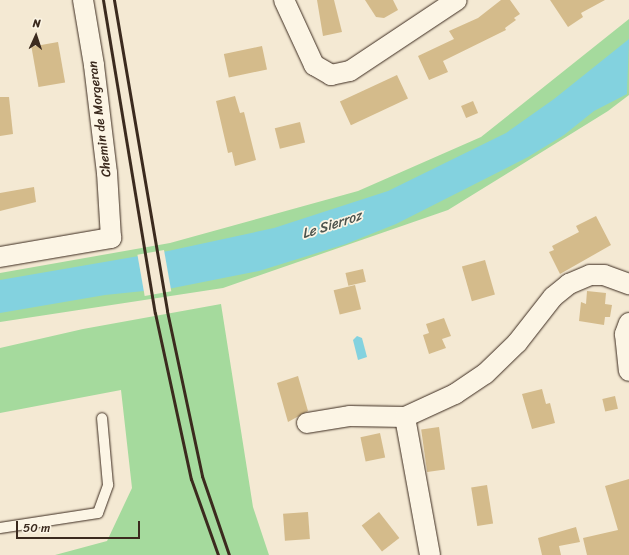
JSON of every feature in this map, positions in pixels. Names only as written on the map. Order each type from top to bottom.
[{"type":"street","name":"Chemin de Morgeran","points":[[0,257],[110,238],[99,104],[83,0]]},
{"type":"street","points":[[284,0],[314,65],[331,75],[350,71],[457,0]]},
{"type":"street","points":[[307,423],[350,416],[405,417],[455,394],[485,374],[517,343],[553,297],[569,284],[590,275],[604,275],[629,284]]},
{"type":"street","points":[[629,323],[625,334],[629,371]]},
{"type":"street","points":[[405,417],[430,555]]},
{"type":"lane","points":[[0,528],[98,512],[108,485],[102,418]]},
{"type":"green space","points":[[629,19],[629,95],[608,111],[448,210],[223,288],[0,322],[0,273],[170,243],[358,191],[481,137]]},
{"type":"green space","points":[[221,304],[253,507],[269,555],[55,555],[107,541],[132,488],[121,390],[0,413],[0,348],[83,329]]},
{"type":"water","name":"Le Sierroz","points":[[629,39],[627,94],[594,111],[564,135],[528,157],[396,224],[346,244],[259,271],[173,288],[105,295],[0,313],[0,280],[168,251],[274,228],[388,191],[506,133],[554,99]]},
{"type":"water","points":[[357,336],[362,338],[367,357],[358,360],[353,340]]},
{"type":"pier","points":[[164,250],[171,291],[145,296],[137,255]]},
{"type":"building","points":[[317,0],[334,0],[342,32],[323,36]]},
{"type":"building","points":[[365,0],[393,0],[398,10],[384,18],[376,17]]},
{"type":"building","points":[[501,0],[510,0],[520,14],[514,18],[516,20],[505,28],[506,30],[443,61],[448,72],[429,80],[418,56],[454,39],[449,31],[478,18]]},
{"type":"building","points":[[550,0],[605,0],[581,13],[583,17],[568,27]]},
{"type":"building","points":[[58,42],[65,82],[39,87],[31,47]]},
{"type":"building","points":[[262,46],[267,69],[229,78],[224,54]]},
{"type":"building","points":[[397,75],[408,99],[351,125],[340,102]]},
{"type":"building","points":[[235,96],[240,113],[244,112],[256,160],[235,166],[232,152],[228,153],[216,101]]},
{"type":"building","points":[[0,97],[9,97],[13,134],[0,136]]},
{"type":"building","points":[[473,101],[478,113],[466,118],[461,106]]},
{"type":"building","points":[[300,122],[305,142],[280,149],[275,128]]},
{"type":"building","points":[[34,187],[36,202],[0,211],[0,193]]},
{"type":"building","points":[[596,216],[611,245],[560,274],[549,252],[554,250],[552,246],[579,232],[576,226]]},
{"type":"building","points":[[485,260],[495,295],[472,301],[462,267]]},
{"type":"building","points":[[363,269],[366,282],[348,286],[345,273]]},
{"type":"building","points":[[355,285],[361,309],[340,315],[334,290]]},
{"type":"building","points":[[587,291],[606,293],[605,304],[612,305],[610,317],[605,317],[604,325],[579,321],[581,302],[586,304]]},
{"type":"building","points":[[444,318],[451,336],[442,339],[446,348],[429,354],[423,335],[429,333],[426,324]]},
{"type":"building","points":[[298,376],[308,411],[288,422],[277,383]]},
{"type":"building","points":[[542,389],[546,404],[550,403],[555,423],[532,429],[522,394]]},
{"type":"building","points":[[615,396],[618,409],[605,412],[602,399]]},
{"type":"building","points":[[439,427],[445,470],[427,472],[421,430]]},
{"type":"building","points":[[380,433],[385,457],[366,462],[360,437]]},
{"type":"building","points":[[629,479],[629,555],[587,555],[583,538],[618,530],[605,486]]},
{"type":"building","points":[[487,485],[493,524],[477,526],[471,488]]},
{"type":"building","points":[[308,512],[310,539],[285,541],[283,514]]},
{"type":"building","points":[[379,512],[399,538],[382,552],[362,526]]},
{"type":"building","points":[[576,527],[580,542],[559,546],[561,555],[542,555],[538,538]]},
{"type":"railway","points":[[103,0],[155,313],[191,479],[218,555]]},
{"type":"railway","points":[[114,0],[167,311],[202,476],[229,555]]}]
